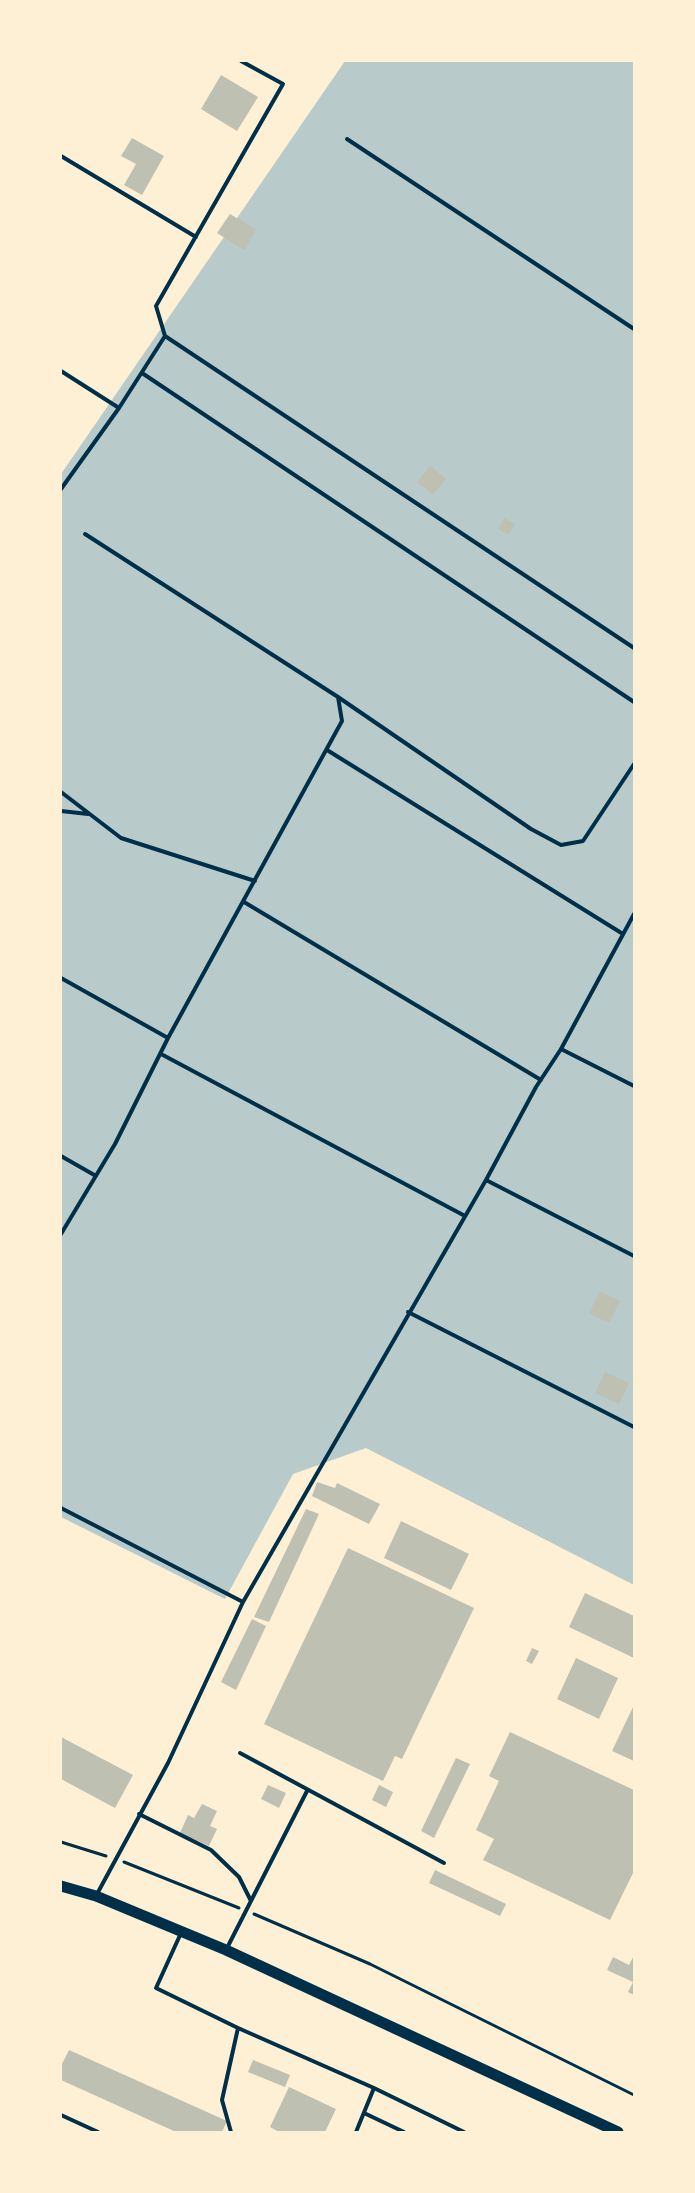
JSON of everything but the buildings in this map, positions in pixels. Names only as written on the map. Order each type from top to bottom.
[{"type":"main road","points":[[61,1886],[96,1896],[226,1950],[618,2132]]},
{"type":"lane","points":[[241,61],[282,84],[156,306],[165,336],[634,648]]},
{"type":"lane","points":[[347,139],[634,329]]},
{"type":"lane","points":[[61,156],[196,237]]},
{"type":"lane","points":[[61,489],[119,408],[165,336]]},
{"type":"lane","points":[[61,372],[119,408]]},
{"type":"lane","points":[[142,372],[634,702]]},
{"type":"lane","points":[[85,534],[338,697],[531,829],[561,845],[583,842],[634,764]]},
{"type":"lane","points":[[61,1234],[115,1144],[168,1038],[342,721],[338,697]]},
{"type":"lane","points":[[327,750],[623,934]]},
{"type":"lane","points":[[61,792],[121,838],[255,881]]},
{"type":"lane","points":[[61,811],[90,814]]},
{"type":"lane","points":[[244,902],[541,1080]]},
{"type":"lane","points":[[96,1896],[168,1763],[243,1602],[408,1312],[486,1180],[541,1080],[561,1049],[633,916]]},
{"type":"lane","points":[[61,978],[168,1038]]},
{"type":"lane","points":[[561,1049],[634,1086]]},
{"type":"lane","points":[[161,1054],[465,1216]]},
{"type":"lane","points":[[61,1156],[96,1176]]},
{"type":"lane","points":[[486,1180],[634,1256]]},
{"type":"lane","points":[[408,1312],[634,1427]]},
{"type":"lane","points":[[61,1508],[243,1602]]},
{"type":"lane","points":[[240,1753],[307,1791],[444,1863]]},
{"type":"lane","points":[[226,1950],[307,1791]]},
{"type":"lane","points":[[139,1814],[211,1850],[239,1877],[251,1901]]},
{"type":"lane","points":[[182,1931],[156,1988],[238,2028],[374,2088],[464,2132]]},
{"type":"lane","points":[[231,2132],[222,2100],[238,2028]]},
{"type":"lane","points":[[356,2132],[374,2088]]},
{"type":"lane","points":[[364,2112],[404,2132]]},
{"type":"lane","points":[[61,2115],[98,2132]]},
{"type":"path","points":[[61,1842],[116,1859],[246,1911],[370,1964],[634,2095]]},
{"type":"shaded area","points":[[345,61],[634,61],[634,1585],[366,1448],[293,1474],[225,1599],[61,1517],[61,474]]}]
